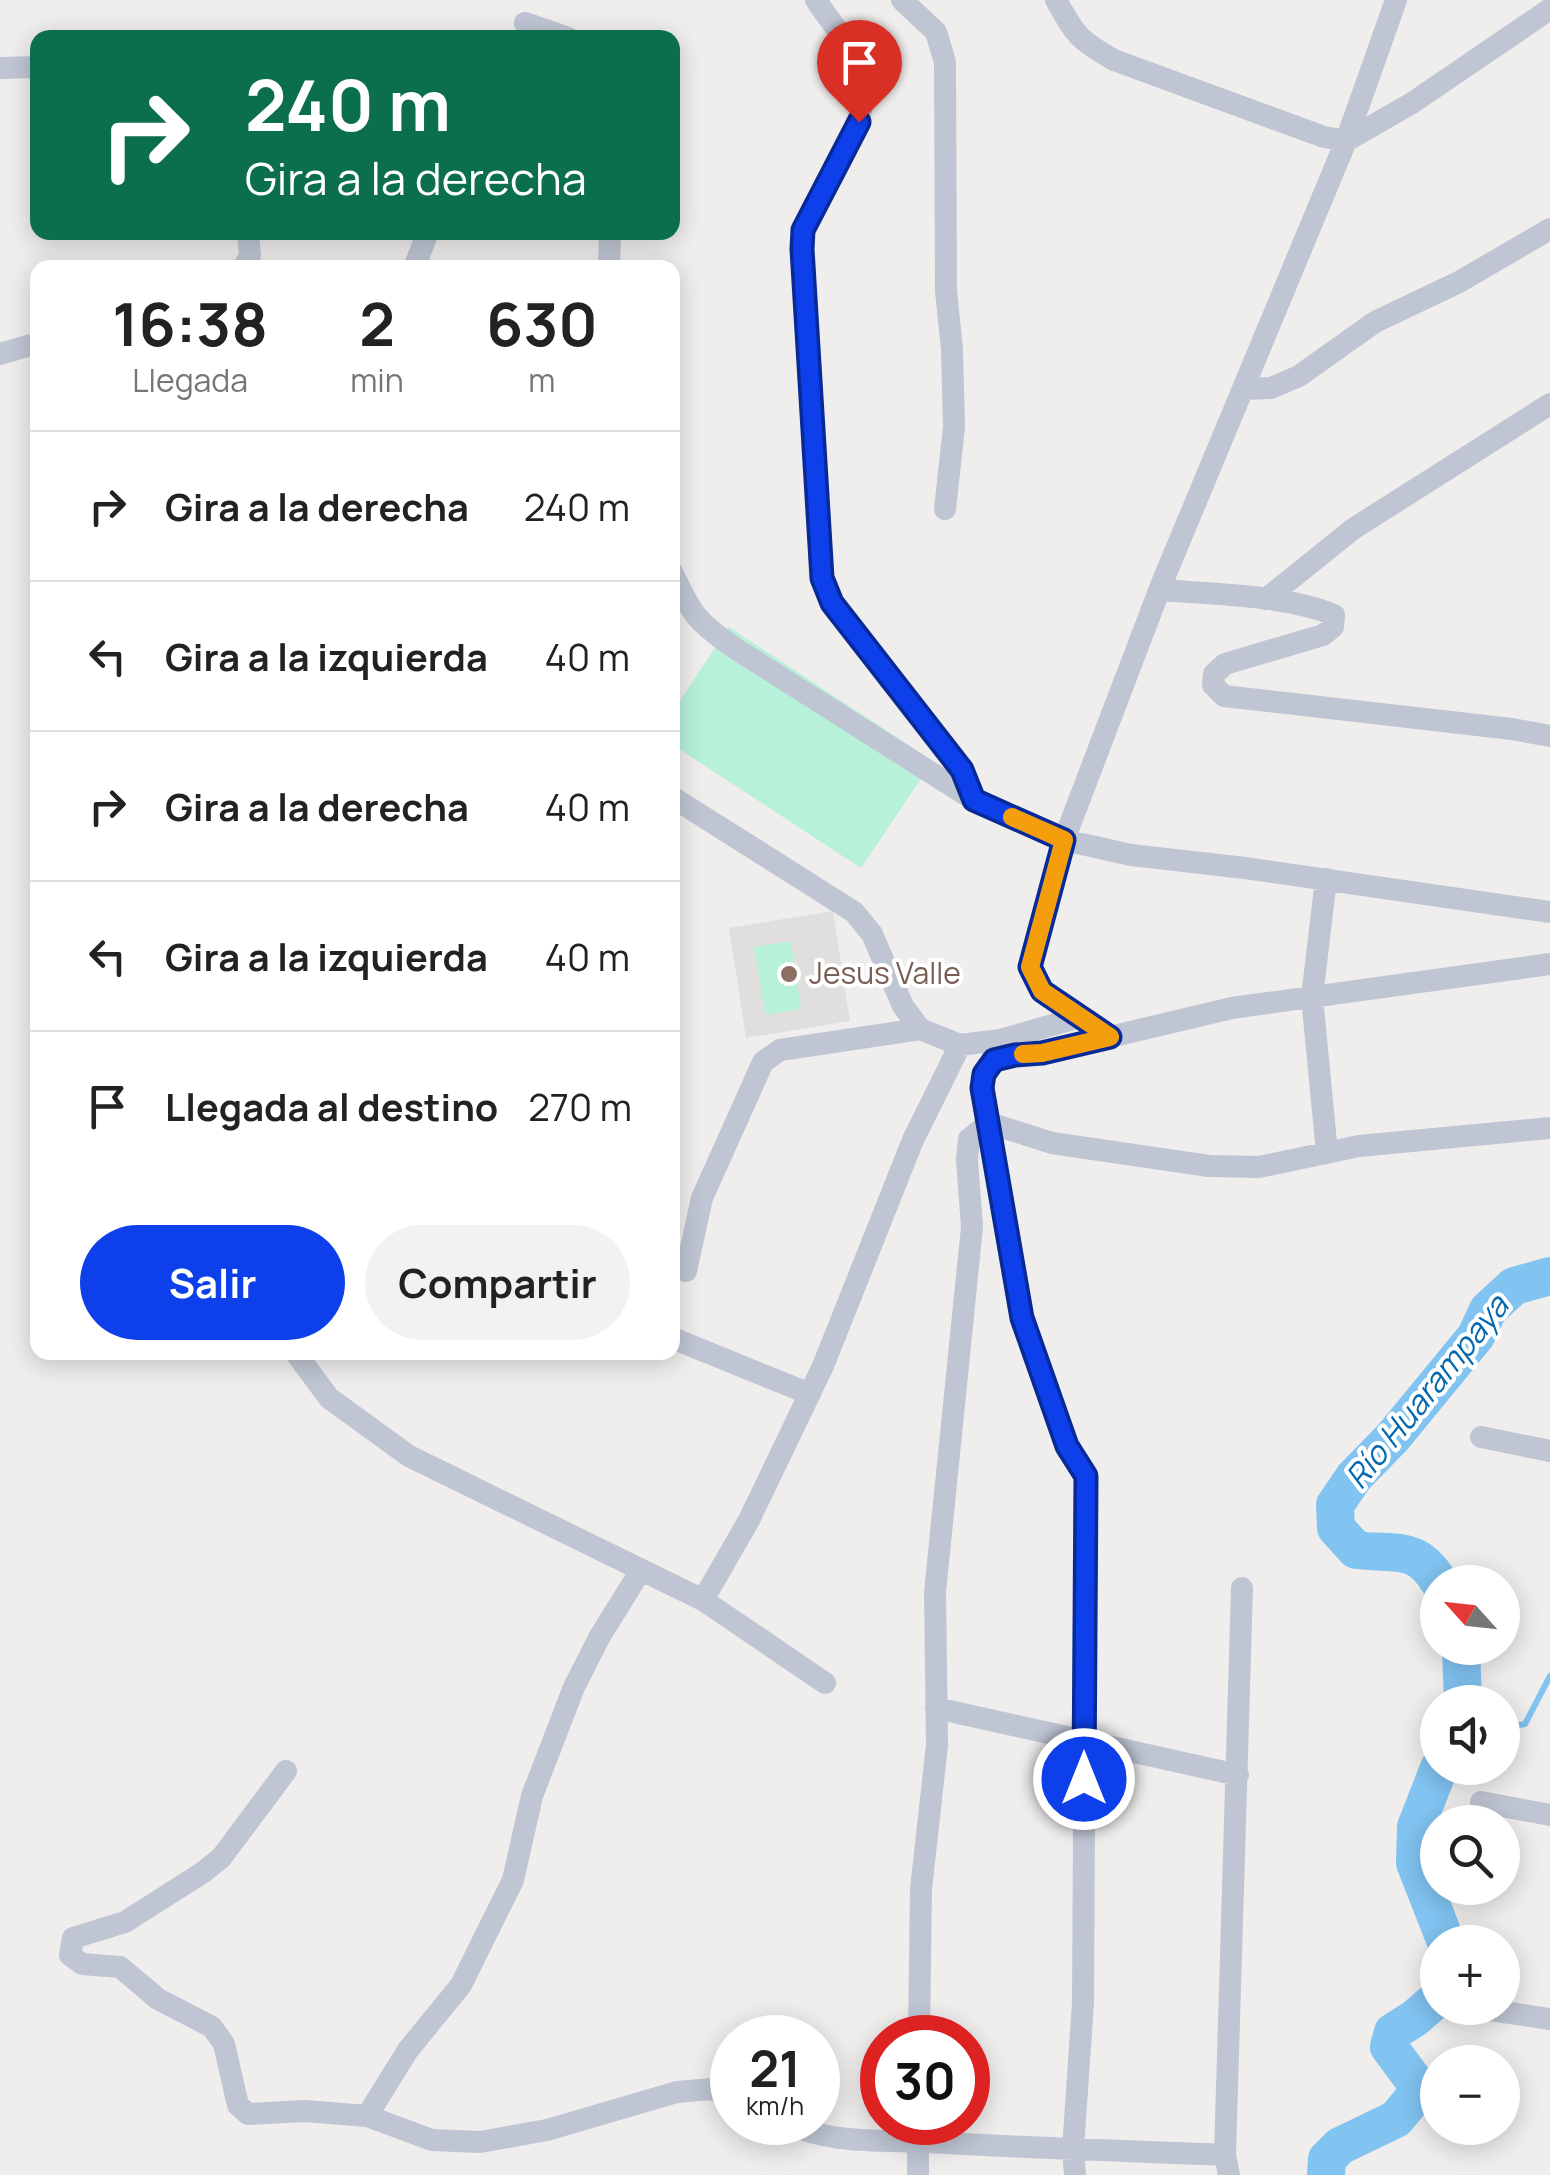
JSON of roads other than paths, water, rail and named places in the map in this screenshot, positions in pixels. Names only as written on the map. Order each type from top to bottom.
[{"type":"street","points":[[816,0],[862,71],[863,85],[859,122],[803,230],[802,268],[822,578],[832,603],[962,770],[974,800]]},
{"type":"street","points":[[902,0],[936,32],[945,62],[946,291],[954,428],[945,510]]},
{"type":"street","points":[[1056,0],[1083,42],[1114,60],[1346,142],[1550,9]]},
{"type":"street","points":[[1110,1037],[1042,991],[1030,967],[1064,840],[1160,590],[1346,142],[1396,0]]},
{"type":"street","points":[[525,24],[543,30]]},
{"type":"street","points":[[0,68],[30,67]]},
{"type":"street","points":[[1243,388],[1270,388],[1299,376],[1375,322],[1459,282],[1550,229]]},
{"type":"street","points":[[0,354],[30,345]]},
{"type":"street","points":[[1266,600],[1353,529],[1550,404]]},
{"type":"street","points":[[680,589],[702,625],[974,800],[1064,840],[1130,855],[1550,912]]},
{"type":"street","points":[[1160,590],[1266,600],[1334,615],[1333,627],[1322,635],[1225,664],[1214,674],[1213,685],[1224,696],[1512,728],[1550,736]]},
{"type":"street","points":[[680,803],[854,912],[872,934],[904,1006],[920,1029]]},
{"type":"street","points":[[1326,879],[1312,996],[1327,1152]]},
{"type":"street","points":[[1075,2175],[1073,2149],[1083,2003],[1086,1476],[1067,1446],[1022,1318],[982,1088],[984,1074],[994,1060],[1042,1053],[1232,1008],[1550,964]]},
{"type":"street","points":[[686,1270],[702,1198],[763,1062],[780,1050],[920,1029],[960,1046],[1000,1040],[1080,1017]]},
{"type":"street","points":[[702,1600],[750,1520],[810,1394],[913,1140],[960,1046]]},
{"type":"street","points":[[988,1123],[1052,1143],[1210,1166],[1259,1167],[1359,1146],[1550,1128]]},
{"type":"street","points":[[919,2015],[921,1889],[937,1745],[935,1592],[972,1227],[967,1160],[969,1139],[988,1123]]},
{"type":"street","points":[[680,1341],[810,1394]]},
{"type":"street","points":[[300,1360],[330,1398],[410,1456],[702,1600],[825,1683]]},
{"type":"street","points":[[1480,1437],[1550,1451]]},
{"type":"street","points":[[368,2116],[408,2050],[460,1985],[513,1880],[532,1796],[574,1687],[641,1570]]},
{"type":"street","points":[[990,2140],[1227,2165],[1242,1588]]},
{"type":"street","points":[[936,1708],[1238,1775]]},
{"type":"street","points":[[286,1771],[221,1858],[124,1922],[74,1938],[70,1954],[82,1964],[120,1967],[158,1998],[212,2027],[224,2044],[238,2105],[248,2114],[305,2111],[368,2116],[432,2140],[480,2142],[547,2130],[676,2092],[710,2089]]},
{"type":"street","points":[[1481,1802],[1550,1815]]},
{"type":"street","points":[[1520,2014],[1550,2019]]},
{"type":"street","points":[[918,2145],[918,2175]]},
{"type":"waterway","name":"Río Huarampaya","points":[[1425,1565],[1404,1554],[1356,1550],[1336,1528],[1335,1505],[1354,1477],[1393,1437],[1476,1336],[1488,1310],[1514,1286],[1550,1276]]},
{"type":"waterway","name":"Río Huarampaya","points":[[1462,1665],[1462,1685]]},
{"type":"waterway","points":[[1520,1725],[1525,1724],[1550,1676]]},
{"type":"waterway","name":"Río Huarampaya","points":[[1432,1785],[1416,1827],[1415,1863],[1439,1925]]},
{"type":"waterway","name":"Río Huarampaya","points":[[1326,2175],[1327,2159],[1340,2146],[1396,2119],[1415,2096],[1415,2082],[1389,2047],[1393,2032],[1420,2014]]},
{"type":"place","name":"Jesus Valle","points":[[789,974]]}]
